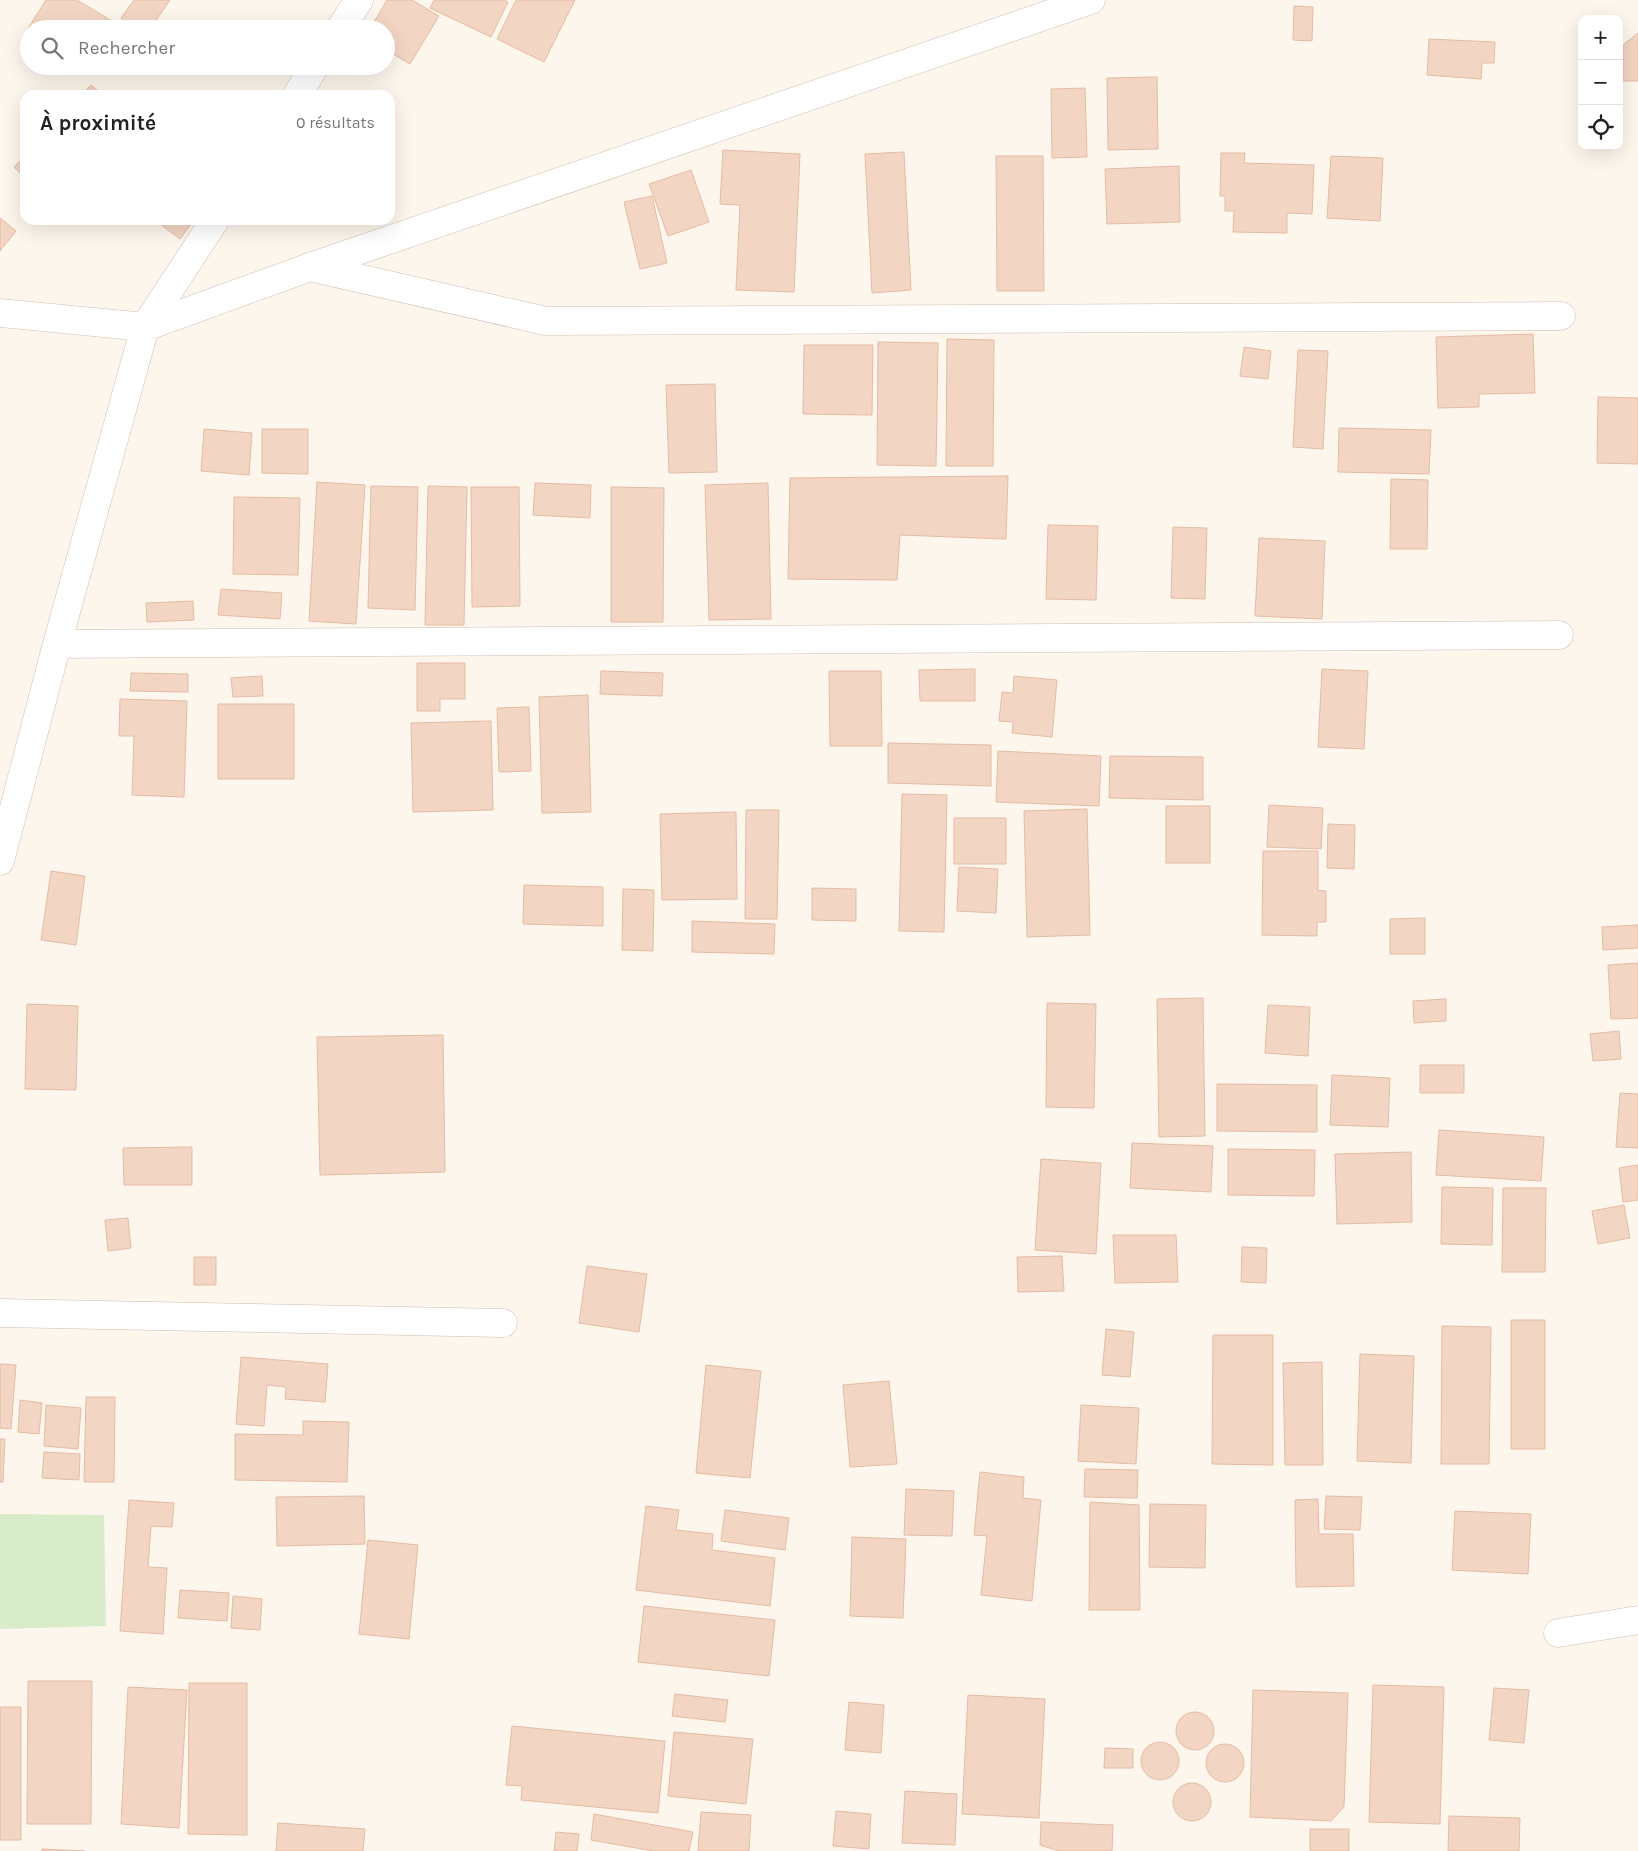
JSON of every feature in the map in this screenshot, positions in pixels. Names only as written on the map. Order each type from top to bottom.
[{"type":"street","points":[[346,20],[358,0]]},
{"type":"street","points":[[0,313],[145,327],[310,267],[1091,0]]},
{"type":"street","points":[[299,90],[309,75]]},
{"type":"street","points":[[0,861],[56,644],[145,327],[212,225]]},
{"type":"street","points":[[310,267],[546,321],[1561,316]]},
{"type":"street","points":[[56,644],[1559,635]]},
{"type":"street","points":[[0,1313],[504,1323]]},
{"type":"street","points":[[1558,1633],[1638,1620]]},
{"type":"green space","points":[[0,1514],[104,1515],[106,1626],[0,1629]]},
{"type":"building","points":[[46,0],[77,0],[110,20],[33,20]]},
{"type":"building","points":[[134,0],[170,0],[156,20],[124,20],[121,18]]},
{"type":"building","points":[[387,0],[412,0],[439,16],[410,64],[395,55],[395,20],[375,20]]},
{"type":"building","points":[[434,0],[504,0],[508,2],[491,37],[430,8]]},
{"type":"building","points":[[516,0],[575,0],[544,62],[497,39]]},
{"type":"building","points":[[1294,6],[1313,7],[1312,41],[1293,40]]},
{"type":"building","points":[[1638,33],[1638,81],[1623,81],[1623,45]]},
{"type":"building","points":[[1429,39],[1495,42],[1494,63],[1482,63],[1481,79],[1427,75]]},
{"type":"building","points":[[1157,77],[1158,149],[1108,150],[1107,78]]},
{"type":"building","points":[[91,85],[97,90],[86,90]]},
{"type":"building","points":[[1085,88],[1087,157],[1052,158],[1051,89]]},
{"type":"building","points":[[723,150],[800,154],[794,292],[736,290],[740,205],[720,204]]},
{"type":"building","points":[[904,152],[911,290],[872,293],[865,154]]},
{"type":"building","points":[[1221,153],[1245,153],[1244,163],[1314,165],[1312,214],[1287,213],[1287,233],[1233,232],[1234,211],[1225,211],[1225,196],[1220,196]]},
{"type":"building","points":[[996,156],[1043,156],[1044,291],[997,291]]},
{"type":"building","points":[[1331,156],[1383,158],[1380,221],[1327,218]]},
{"type":"building","points":[[20,161],[20,173],[14,167]]},
{"type":"building","points":[[1179,166],[1180,222],[1107,224],[1105,169]]},
{"type":"building","points":[[691,170],[709,222],[668,236],[649,184]]},
{"type":"building","points":[[652,196],[667,263],[640,269],[624,202]]},
{"type":"building","points":[[0,218],[16,231],[0,251]]},
{"type":"building","points":[[161,225],[190,225],[180,239]]},
{"type":"building","points":[[1533,334],[1535,393],[1479,394],[1479,407],[1438,408],[1436,337]]},
{"type":"building","points":[[947,339],[994,340],[993,466],[946,466]]},
{"type":"building","points":[[878,342],[938,343],[936,466],[877,465]]},
{"type":"building","points":[[804,345],[873,345],[872,415],[803,414]]},
{"type":"building","points":[[1244,347],[1271,351],[1268,379],[1240,376]]},
{"type":"building","points":[[1298,350],[1328,351],[1323,449],[1293,447]]},
{"type":"building","points":[[715,384],[717,472],[669,473],[666,385]]},
{"type":"building","points":[[1598,397],[1638,398],[1638,464],[1597,463]]},
{"type":"building","points":[[1339,428],[1431,430],[1429,474],[1338,472]]},
{"type":"building","points":[[204,429],[252,433],[249,475],[201,471]]},
{"type":"building","points":[[262,429],[308,429],[308,474],[262,473]]},
{"type":"building","points":[[1008,476],[1006,539],[900,535],[897,580],[788,579],[790,478]]},
{"type":"building","points":[[1391,479],[1428,480],[1427,549],[1390,549]]},
{"type":"building","points":[[317,482],[365,485],[356,624],[309,621]]},
{"type":"building","points":[[535,483],[591,485],[590,518],[533,515]]},
{"type":"building","points":[[768,483],[771,619],[709,620],[705,485]]},
{"type":"building","points":[[371,486],[418,487],[415,610],[368,608]]},
{"type":"building","points":[[428,486],[467,487],[464,625],[425,625]]},
{"type":"building","points":[[471,487],[519,487],[520,606],[472,607]]},
{"type":"building","points":[[611,487],[664,488],[663,622],[611,622]]},
{"type":"building","points":[[234,497],[300,498],[298,575],[233,574]]},
{"type":"building","points":[[1048,525],[1098,526],[1096,600],[1046,599]]},
{"type":"building","points":[[1173,527],[1207,528],[1205,599],[1171,598]]},
{"type":"building","points":[[1259,538],[1325,541],[1322,619],[1255,616]]},
{"type":"building","points":[[221,589],[282,593],[280,619],[218,615]]},
{"type":"building","points":[[193,601],[194,620],[147,622],[146,603]]},
{"type":"building","points":[[417,663],[465,663],[465,699],[440,699],[440,711],[417,711]]},
{"type":"building","points":[[975,669],[975,701],[920,701],[919,670]]},
{"type":"building","points":[[1322,669],[1368,671],[1364,749],[1318,747]]},
{"type":"building","points":[[601,671],[663,673],[662,696],[600,694]]},
{"type":"building","points":[[829,671],[881,671],[882,746],[830,746]]},
{"type":"building","points":[[131,673],[188,674],[188,692],[130,691]]},
{"type":"building","points":[[262,676],[263,696],[233,697],[231,678]]},
{"type":"building","points":[[1014,676],[1057,680],[1052,737],[1012,733],[1013,722],[999,721],[1002,692],[1013,693]]},
{"type":"building","points":[[588,695],[591,812],[542,813],[539,697]]},
{"type":"building","points":[[120,699],[187,701],[184,797],[132,795],[134,736],[119,736]]},
{"type":"building","points":[[218,704],[294,704],[294,779],[218,779]]},
{"type":"building","points":[[529,707],[531,771],[499,772],[497,708]]},
{"type":"building","points":[[491,721],[493,810],[413,812],[411,723]]},
{"type":"building","points":[[888,743],[991,745],[991,786],[888,783]]},
{"type":"building","points":[[998,751],[1101,756],[1099,806],[996,802]]},
{"type":"building","points":[[1110,756],[1203,757],[1203,800],[1109,798]]},
{"type":"building","points":[[902,794],[947,795],[944,932],[899,931]]},
{"type":"building","points":[[1269,805],[1323,808],[1321,849],[1267,847]]},
{"type":"building","points":[[1166,806],[1210,806],[1210,863],[1166,863]]},
{"type":"building","points":[[1087,809],[1090,935],[1027,937],[1024,811]]},
{"type":"building","points":[[746,810],[779,810],[777,919],[745,919]]},
{"type":"building","points":[[736,812],[737,899],[662,900],[660,814]]},
{"type":"building","points":[[954,818],[1006,818],[1006,864],[954,864]]},
{"type":"building","points":[[1328,824],[1355,825],[1354,869],[1327,868]]},
{"type":"building","points":[[1263,851],[1318,851],[1318,890],[1326,891],[1326,922],[1317,922],[1317,936],[1262,935]]},
{"type":"building","points":[[959,867],[998,869],[996,913],[957,911]]},
{"type":"building","points":[[51,871],[85,876],[76,945],[41,940]]},
{"type":"building","points":[[524,885],[603,887],[603,926],[523,924]]},
{"type":"building","points":[[812,888],[856,889],[856,921],[812,920]]},
{"type":"building","points":[[623,889],[654,890],[653,951],[622,950]]},
{"type":"building","points":[[1425,918],[1425,954],[1390,954],[1390,919]]},
{"type":"building","points":[[692,921],[775,924],[774,954],[692,952]]},
{"type":"building","points":[[1638,925],[1638,948],[1603,950],[1602,927]]},
{"type":"building","points":[[1638,963],[1638,1018],[1611,1019],[1608,965]]},
{"type":"building","points":[[1203,998],[1205,1136],[1159,1137],[1157,999]]},
{"type":"building","points":[[1446,999],[1446,1021],[1414,1023],[1413,1001]]},
{"type":"building","points":[[1047,1003],[1096,1004],[1094,1108],[1046,1107]]},
{"type":"building","points":[[27,1004],[78,1006],[76,1090],[25,1089]]},
{"type":"building","points":[[1268,1005],[1310,1007],[1308,1056],[1265,1053]]},
{"type":"building","points":[[1619,1031],[1621,1059],[1593,1061],[1590,1034]]},
{"type":"building","points":[[443,1035],[445,1172],[320,1175],[317,1037]]},
{"type":"building","points":[[1420,1065],[1464,1065],[1464,1093],[1420,1093]]},
{"type":"building","points":[[1332,1075],[1390,1078],[1388,1127],[1330,1125]]},
{"type":"building","points":[[1217,1084],[1317,1085],[1317,1132],[1217,1131]]},
{"type":"building","points":[[1620,1093],[1638,1094],[1638,1148],[1616,1147]]},
{"type":"building","points":[[1439,1130],[1544,1137],[1541,1181],[1436,1175]]},
{"type":"building","points":[[1132,1143],[1213,1146],[1211,1192],[1130,1188]]},
{"type":"building","points":[[192,1147],[192,1185],[124,1185],[123,1148]]},
{"type":"building","points":[[1228,1149],[1315,1150],[1314,1196],[1228,1195]]},
{"type":"building","points":[[1411,1152],[1412,1222],[1337,1224],[1335,1154]]},
{"type":"building","points":[[1041,1159],[1101,1163],[1096,1254],[1035,1250]]},
{"type":"building","points":[[1638,1165],[1638,1200],[1623,1202],[1619,1168]]},
{"type":"building","points":[[1442,1187],[1493,1188],[1492,1245],[1441,1244]]},
{"type":"building","points":[[1503,1188],[1546,1188],[1545,1272],[1502,1272]]},
{"type":"building","points":[[1624,1205],[1630,1238],[1598,1244],[1592,1211]]},
{"type":"building","points":[[128,1218],[131,1248],[108,1251],[105,1220]]},
{"type":"building","points":[[1113,1235],[1176,1235],[1178,1282],[1115,1283]]},
{"type":"building","points":[[1242,1247],[1267,1248],[1266,1283],[1241,1282]]},
{"type":"building","points":[[1062,1256],[1064,1291],[1018,1292],[1017,1257]]},
{"type":"building","points":[[194,1257],[216,1257],[216,1285],[194,1285]]},
{"type":"building","points":[[587,1266],[647,1274],[639,1332],[579,1323]]},
{"type":"building","points":[[1511,1320],[1545,1320],[1545,1449],[1511,1449]]},
{"type":"building","points":[[1442,1326],[1491,1327],[1489,1464],[1441,1464]]},
{"type":"building","points":[[1106,1329],[1134,1332],[1130,1377],[1102,1375]]},
{"type":"building","points":[[1213,1335],[1273,1335],[1273,1465],[1212,1464]]},
{"type":"building","points":[[1360,1354],[1414,1356],[1411,1463],[1357,1461]]},
{"type":"building","points":[[241,1357],[328,1364],[325,1402],[285,1399],[286,1387],[267,1385],[264,1426],[236,1424]]},
{"type":"building","points":[[1322,1362],[1323,1465],[1285,1465],[1283,1363]]},
{"type":"building","points":[[0,1364],[16,1365],[11,1429],[0,1428]]},
{"type":"building","points":[[706,1365],[761,1371],[750,1478],[696,1473]]},
{"type":"building","points":[[889,1381],[897,1464],[850,1467],[843,1385]]},
{"type":"building","points":[[86,1397],[115,1397],[114,1482],[84,1482]]},
{"type":"building","points":[[20,1400],[42,1403],[39,1434],[18,1432]]},
{"type":"building","points":[[46,1405],[81,1408],[78,1449],[44,1446]]},
{"type":"building","points":[[1081,1405],[1139,1408],[1136,1464],[1078,1461]]},
{"type":"building","points":[[303,1421],[349,1422],[347,1482],[235,1480],[235,1434],[303,1435]]},
{"type":"building","points":[[0,1439],[5,1439],[3,1482],[0,1482]]},
{"type":"building","points":[[44,1452],[80,1454],[79,1480],[42,1478]]},
{"type":"building","points":[[1085,1469],[1138,1470],[1137,1498],[1084,1497]]},
{"type":"building","points":[[980,1472],[1024,1477],[1023,1498],[1041,1500],[1032,1601],[981,1595],[987,1536],[974,1535]]},
{"type":"building","points":[[906,1489],[954,1491],[952,1536],[904,1535]]},
{"type":"building","points":[[364,1496],[365,1544],[277,1546],[276,1497]]},
{"type":"building","points":[[1326,1496],[1362,1497],[1360,1530],[1324,1529]]},
{"type":"building","points":[[1318,1499],[1319,1534],[1353,1534],[1354,1586],[1296,1587],[1295,1500]]},
{"type":"building","points":[[129,1500],[174,1503],[172,1527],[151,1526],[148,1567],[167,1568],[163,1634],[120,1631]]},
{"type":"building","points":[[1090,1502],[1139,1505],[1140,1610],[1089,1610]]},
{"type":"building","points":[[1150,1504],[1206,1505],[1205,1568],[1149,1567]]},
{"type":"building","points":[[646,1506],[679,1510],[676,1530],[713,1534],[712,1550],[775,1558],[770,1606],[636,1590]]},
{"type":"building","points":[[725,1510],[789,1518],[785,1550],[721,1541]]},
{"type":"building","points":[[1455,1511],[1531,1514],[1528,1574],[1452,1570]]},
{"type":"building","points":[[852,1537],[906,1539],[903,1618],[850,1616]]},
{"type":"building","points":[[368,1540],[418,1545],[409,1639],[359,1634]]},
{"type":"building","points":[[180,1590],[229,1593],[227,1621],[178,1618]]},
{"type":"building","points":[[233,1596],[262,1599],[260,1630],[231,1628]]},
{"type":"building","points":[[644,1606],[775,1620],[769,1676],[638,1662]]},
{"type":"building","points":[[28,1681],[92,1681],[91,1824],[27,1824]]},
{"type":"building","points":[[189,1683],[247,1683],[247,1835],[188,1834]]},
{"type":"building","points":[[1373,1685],[1444,1687],[1440,1824],[1369,1822]]},
{"type":"building","points":[[128,1687],[187,1690],[179,1828],[121,1824]]},
{"type":"building","points":[[1494,1688],[1529,1690],[1524,1743],[1489,1740]]},
{"type":"building","points":[[1253,1690],[1348,1693],[1344,1807],[1331,1821],[1250,1817]]},
{"type":"building","points":[[675,1694],[728,1700],[725,1722],[672,1716]]},
{"type":"building","points":[[968,1695],[1045,1699],[1039,1818],[962,1814]]},
{"type":"building","points":[[849,1702],[884,1705],[881,1753],[845,1750]]},
{"type":"building","points":[[0,1707],[21,1707],[21,1840],[0,1840]]},
{"type":"building","points":[[1195,1712],[1208,1718],[1214,1731],[1208,1744],[1195,1750],[1182,1744],[1176,1731],[1182,1718]]},
{"type":"building","points":[[512,1726],[665,1741],[658,1813],[521,1800],[522,1786],[506,1785]]},
{"type":"building","points":[[674,1732],[753,1739],[746,1804],[668,1796]]},
{"type":"building","points":[[1160,1742],[1173,1748],[1179,1761],[1173,1774],[1160,1780],[1147,1774],[1141,1761],[1147,1748]]},
{"type":"building","points":[[1225,1744],[1238,1750],[1244,1763],[1238,1776],[1225,1782],[1212,1776],[1206,1763],[1212,1750]]},
{"type":"building","points":[[1105,1748],[1133,1749],[1133,1768],[1104,1768]]},
{"type":"building","points":[[1192,1783],[1205,1789],[1211,1802],[1205,1815],[1192,1821],[1179,1815],[1173,1802],[1179,1789]]},
{"type":"building","points":[[905,1791],[957,1794],[955,1845],[902,1843]]},
{"type":"building","points":[[836,1811],[871,1814],[869,1849],[833,1846]]},
{"type":"building","points":[[701,1812],[751,1815],[749,1851],[698,1851]]},
{"type":"building","points":[[594,1814],[693,1832],[689,1851],[653,1851],[591,1840]]},
{"type":"building","points":[[1449,1816],[1520,1818],[1519,1851],[1448,1851]]},
{"type":"building","points":[[1041,1822],[1113,1825],[1112,1851],[1059,1851],[1040,1845]]},
{"type":"building","points":[[278,1823],[365,1829],[363,1851],[276,1851]]},
{"type":"building","points":[[1310,1829],[1349,1829],[1349,1851],[1310,1851]]},
{"type":"building","points":[[556,1832],[579,1834],[577,1851],[554,1851]]},
{"type":"building","points":[[42,1849],[85,1851],[42,1851]]}]
